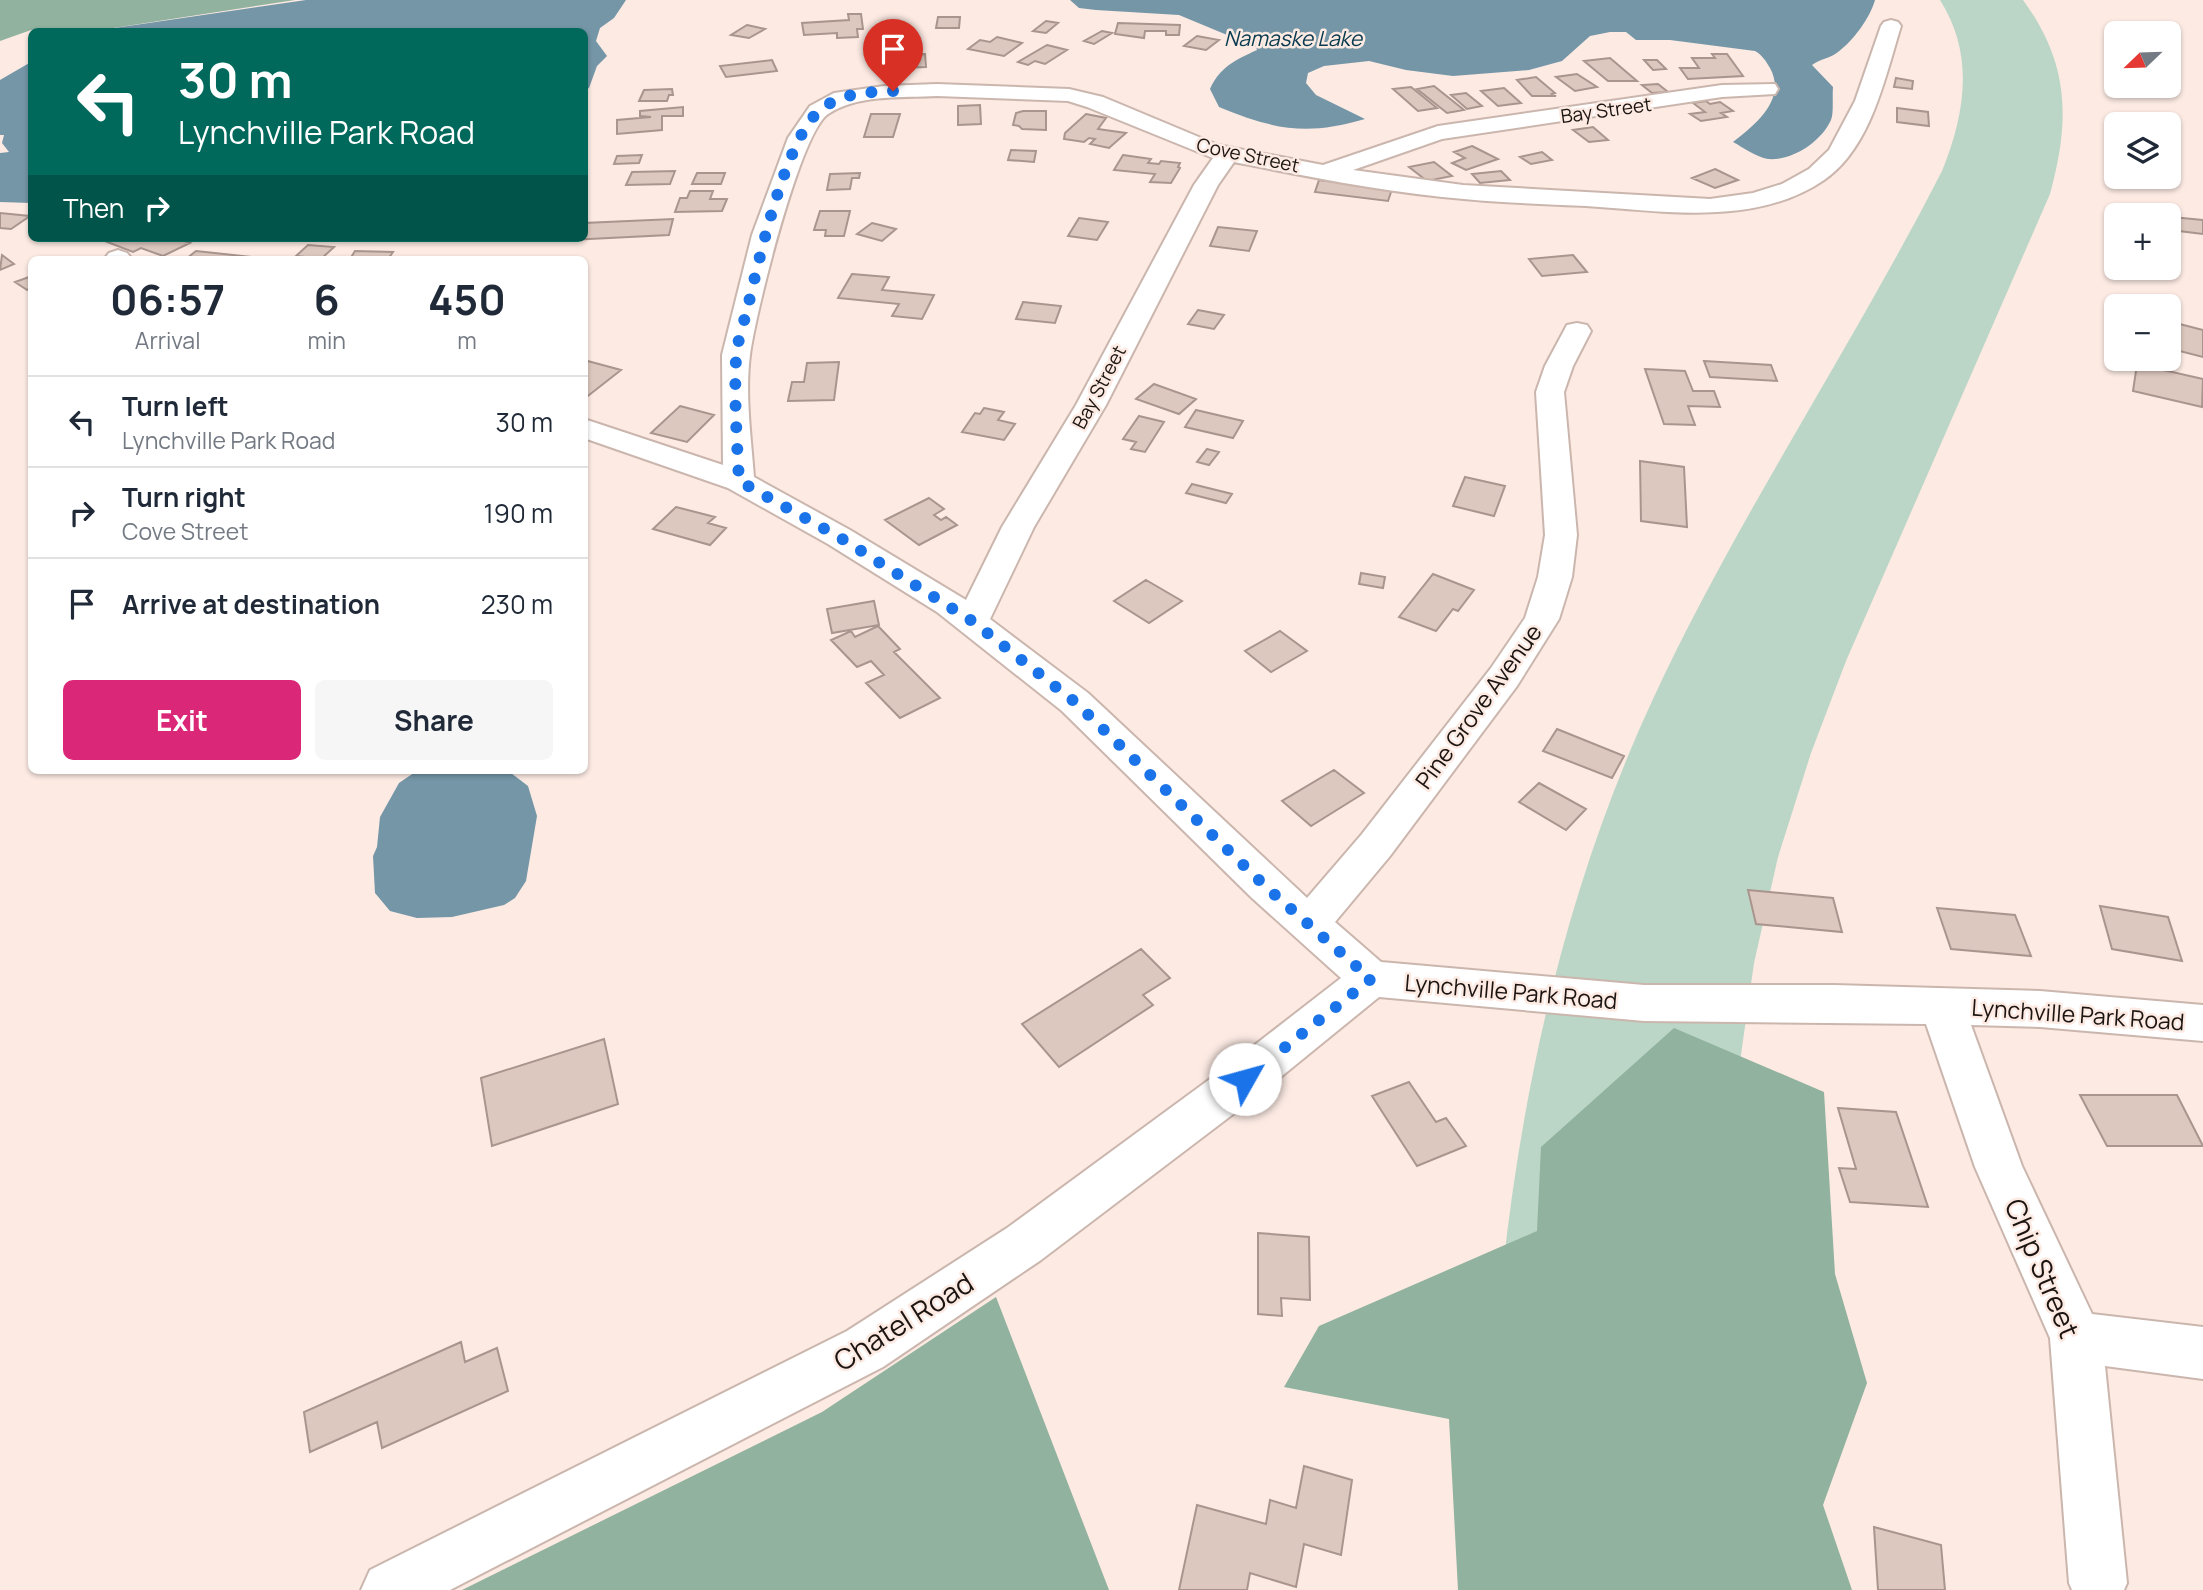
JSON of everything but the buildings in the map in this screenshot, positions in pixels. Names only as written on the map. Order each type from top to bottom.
[{"type":"street","name":"Cove Street","points":[[739,481],[736,355],[765,235],[799,138],[808,122],[825,106],[842,98],[884,92],[1024,91],[1069,94],[1096,102],[1198,146],[1326,172],[1426,188],[1710,206],[1761,199],[1814,177],[1844,148],[1860,117],[1891,26]]},
{"type":"street","name":"Bay Street","points":[[1326,172],[1424,137],[1453,130],[1621,108],[1722,91],[1766,89]]},
{"type":"street","name":"Bay Street","points":[[972,621],[1018,527],[1091,405],[1206,185],[1228,154]]},
{"type":"street","name":"Pine Grove Avenue","points":[[1307,925],[1376,845],[1504,677],[1542,619],[1555,578],[1561,535],[1550,392],[1559,366],[1577,331]]},
{"type":"street","name":"Lynchville Park Road","points":[[588,429],[739,481],[839,537],[972,621],[1075,702],[1307,925],[1371,979],[1644,1003],[2040,1009],[2203,1023]]},
{"type":"street","name":"Chatel Road","points":[[390,1590],[865,1349],[1024,1244],[1245,1079],[1371,979]]},
{"type":"street","name":"Chip Street","points":[[1942,1006],[1999,1167],[2076,1337],[2098,1583]]},
{"type":"street","points":[[2076,1337],[2203,1353]]},
{"type":"green space","points":[[0,0],[295,0],[113,28],[28,28],[28,31],[0,41]]},
{"type":"green space","points":[[1940,0],[2023,0],[2038,24],[2050,47],[2062,94],[2061,142],[2050,194],[1846,661],[1811,753],[1778,857],[1754,963],[1731,1125],[1486,1590],[1494,1362],[1505,1248],[1521,1135],[1544,1023],[1573,913],[1609,805],[1653,699],[1686,632],[1757,499],[1870,303],[1942,171],[1956,128],[1963,85],[1958,42]]},
{"type":"green space","points":[[1674,1028],[1824,1092],[1835,1274],[1867,1383],[1823,1505],[1852,1590],[1458,1590],[1449,1419],[1284,1387],[1319,1326],[1537,1231],[1541,1147]]},
{"type":"green space","points":[[996,1297],[1109,1590],[462,1590],[822,1412]]},
{"type":"water","points":[[306,0],[626,0],[614,18],[600,28],[596,41],[607,56],[597,66],[588,88],[588,28],[115,28]]},
{"type":"water","name":"Namaske Lake","points":[[1070,0],[1875,0],[1865,21],[1849,42],[1835,54],[1812,65],[1833,87],[1832,117],[1826,128],[1813,143],[1796,153],[1768,159],[1733,142],[1759,119],[1772,100],[1775,90],[1770,68],[1764,58],[1755,51],[1670,40],[1636,40],[1626,32],[1610,32],[1590,36],[1562,61],[1529,70],[1453,76],[1406,70],[1369,61],[1324,66],[1308,73],[1306,83],[1316,95],[1365,119],[1326,128],[1291,128],[1257,121],[1219,107],[1210,89],[1223,70],[1257,50],[1256,47],[1179,15],[1079,8]]},
{"type":"water","points":[[28,64],[28,203],[0,202],[0,153],[9,152],[2,143],[4,135],[0,135],[0,80]]},
{"type":"water","points":[[412,774],[512,774],[528,786],[537,816],[526,881],[515,898],[504,905],[452,917],[417,918],[390,911],[375,893],[373,856],[377,847],[380,817],[399,783]]},
{"type":"route","points":[[893,91],[855,95],[833,101],[818,111],[799,138],[765,235],[736,355],[739,481],[839,537],[949,604],[1075,702],[1266,887],[1371,979],[1245,1079]]}]
